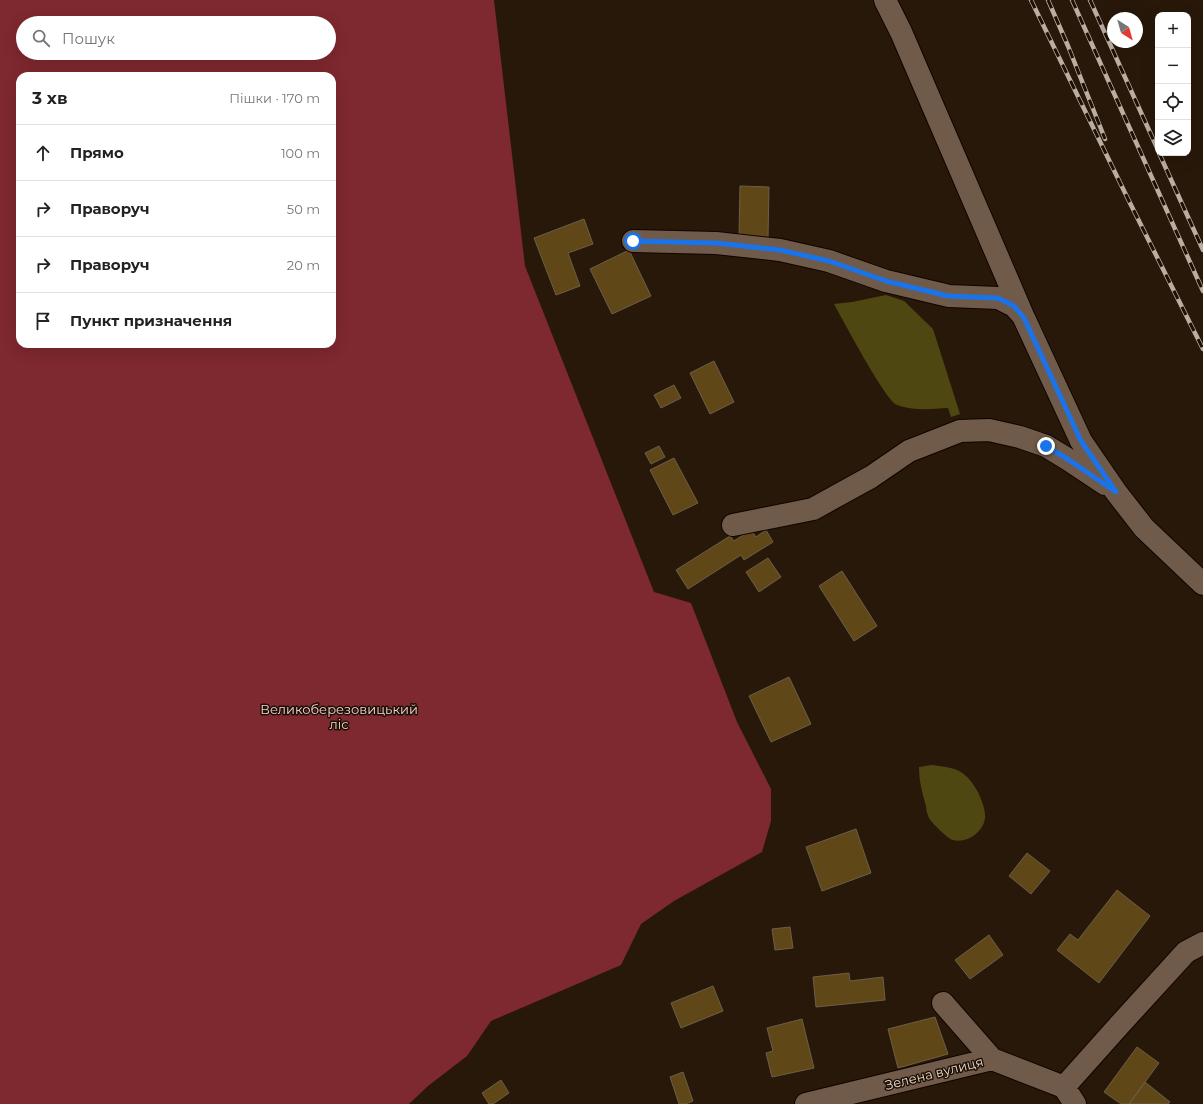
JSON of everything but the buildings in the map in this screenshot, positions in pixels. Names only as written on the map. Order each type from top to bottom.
[{"type":"street","points":[[886,0],[905,39],[1024,318],[1081,441],[1116,492],[1144,528],[1203,584]]},
{"type":"street","points":[[633,241],[716,243],[780,250],[829,261],[886,281],[948,296],[998,298],[1014,306],[1024,318]]},
{"type":"street","points":[[733,525],[813,509],[871,477],[909,452],[960,431],[989,430],[1020,437],[1046,446],[1116,492]]},
{"type":"street","points":[[1069,1096],[1123,1021],[1186,952],[1203,943]]},
{"type":"street","points":[[942,1003],[992,1059]]},
{"type":"street","name":"Зелена вулиця","points":[[806,1104],[992,1059],[1069,1096]]},
{"type":"green space","name":"Великоберезовицький ліс","points":[[0,0],[494,0],[525,266],[654,592],[691,603],[737,722],[771,789],[771,821],[762,852],[674,901],[641,924],[621,965],[491,1021],[467,1056],[428,1086],[409,1104],[0,1104]]},
{"type":"shaded area","points":[[886,295],[904,301],[933,329],[960,414],[951,417],[948,408],[916,409],[897,405],[891,400],[874,375],[834,304]]},
{"type":"shaded area","points":[[931,765],[947,767],[959,771],[969,778],[978,792],[983,804],[985,821],[979,831],[970,838],[959,841],[953,840],[947,837],[929,818],[921,786],[919,767]]},
{"type":"railway","points":[[1031,0],[1203,349]]},
{"type":"railway","points":[[1048,0],[1105,139]]},
{"type":"railway","points":[[1072,0],[1203,291]]},
{"type":"railway","points":[[1090,0],[1155,143]]},
{"type":"railway","points":[[1160,156],[1203,250]]},
{"type":"route","points":[[633,241],[716,243],[780,250],[829,261],[886,281],[948,296],[998,298],[1014,306],[1024,318],[1081,441],[1116,492],[1046,446]]}]
